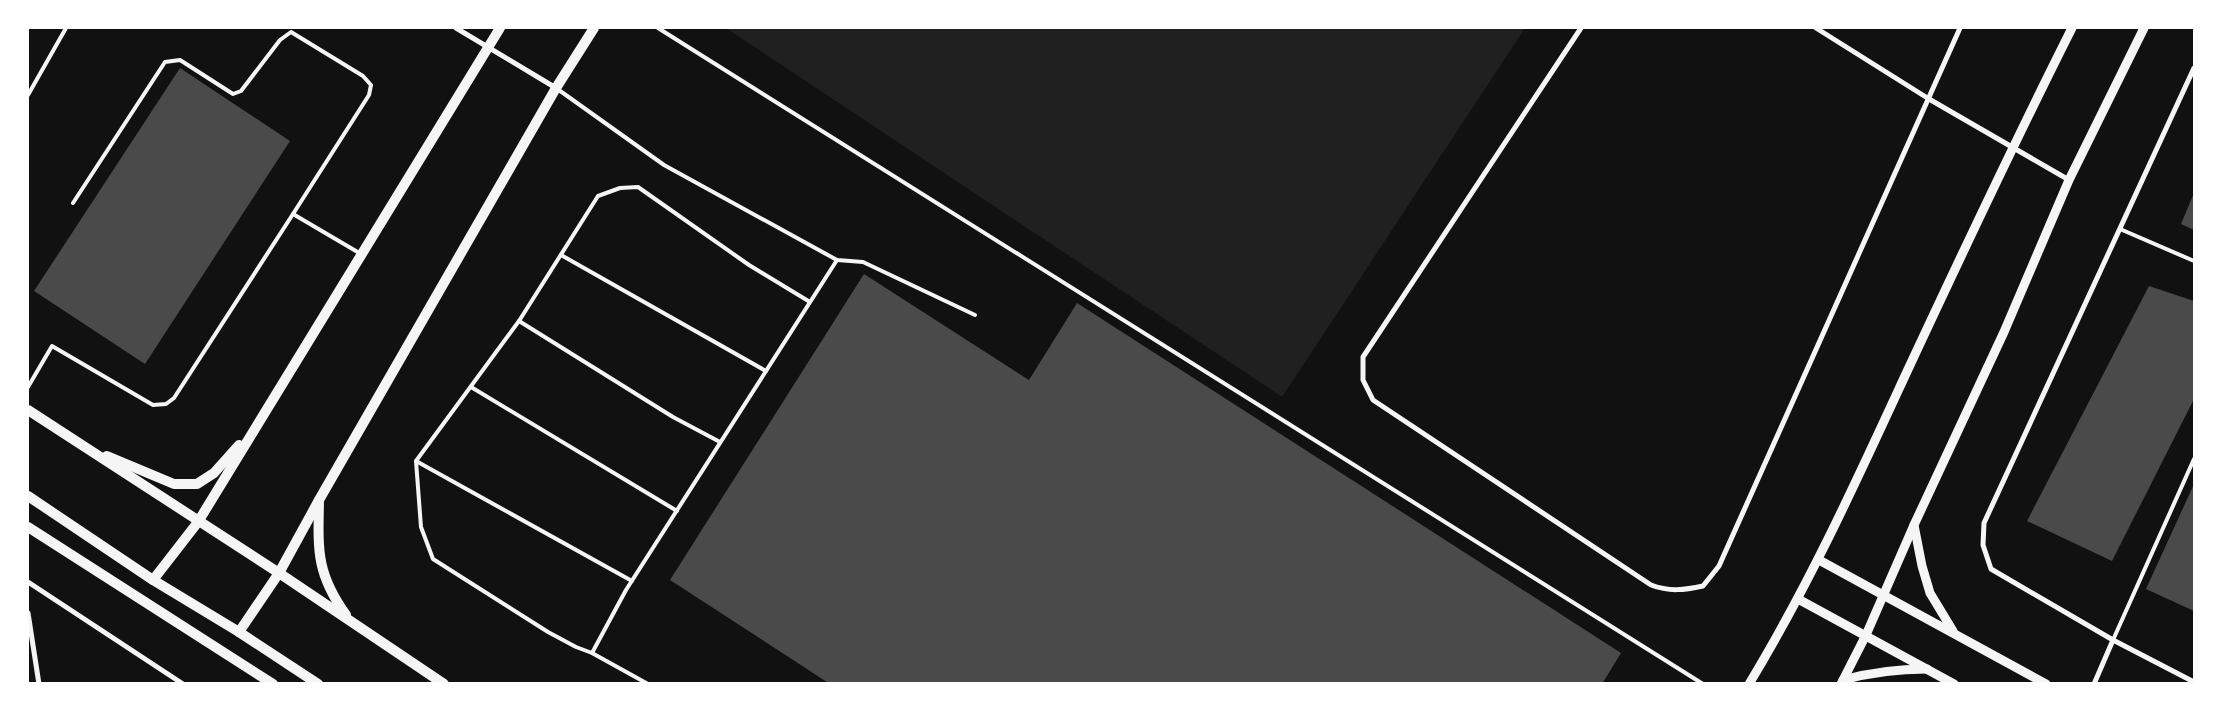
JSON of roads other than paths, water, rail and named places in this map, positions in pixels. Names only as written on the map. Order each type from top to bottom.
[{"type":"main road","points":[[153,580],[198,522],[500,28]]},
{"type":"main road","points":[[239,632],[279,573],[556,88],[594,28]]},
{"type":"main road","points":[[28,410],[279,573],[444,684]]},
{"type":"main road","points":[[83,446],[174,484],[197,484],[214,473],[257,424]]},
{"type":"main road","points":[[28,496],[153,580],[239,632],[318,684]]},
{"type":"main road","points":[[319,500],[321,568],[331,594],[350,621]]},
{"type":"main road","points":[[28,527],[273,684]]},
{"type":"street","points":[[456,28],[556,88]]},
{"type":"street","points":[[1581,28],[1363,357],[1363,380],[1373,400],[1651,585],[1663,590],[1690,589],[1703,586],[1719,566],[1960,28]]},
{"type":"street","points":[[1816,28],[1929,99],[2069,180]]},
{"type":"street","points":[[1749,684],[1819,560],[2012,147],[2072,28]]},
{"type":"street","points":[[1842,682],[1866,635],[1914,525],[2004,332],[2069,180],[2144,28]]},
{"type":"street","points":[[2194,68],[1984,523],[1983,545],[1991,570],[2113,640],[2194,682]]},
{"type":"street","points":[[1914,525],[1922,566],[1930,593],[1954,632]]},
{"type":"street","points":[[1819,560],[1954,632],[2046,684]]},
{"type":"street","points":[[28,582],[183,684]]},
{"type":"street","points":[[1798,599],[1954,684]]},
{"type":"street","points":[[28,613],[40,684]]},
{"type":"street","points":[[2094,684],[2113,640]]},
{"type":"street","points":[[1842,682],[1872,672],[1897,668],[1928,669]]},
{"type":"lane","points":[[28,95],[66,28]]},
{"type":"lane","points":[[658,28],[1703,684]]},
{"type":"lane","points":[[28,386],[52,346],[153,405],[166,404],[174,398],[293,214],[368,94],[371,85],[363,76],[291,32],[280,40],[241,91],[233,94],[180,60],[165,62],[72,203]]},
{"type":"lane","points":[[556,88],[664,165],[837,260],[863,262],[976,315]]},
{"type":"lane","points":[[648,684],[592,653],[548,632],[433,559],[421,528],[416,461],[519,321],[598,196],[620,188],[638,187],[749,265],[810,302]]},
{"type":"lane","points":[[293,214],[361,254]]},
{"type":"lane","points":[[2120,229],[2194,261]]},
{"type":"lane","points":[[561,255],[766,370]]},
{"type":"lane","points":[[592,653],[632,581],[837,260]]},
{"type":"lane","points":[[519,321],[673,417],[720,442]]},
{"type":"lane","points":[[471,387],[677,511]]},
{"type":"lane","points":[[2113,640],[2194,459]]},
{"type":"lane","points":[[416,461],[632,581]]}]
